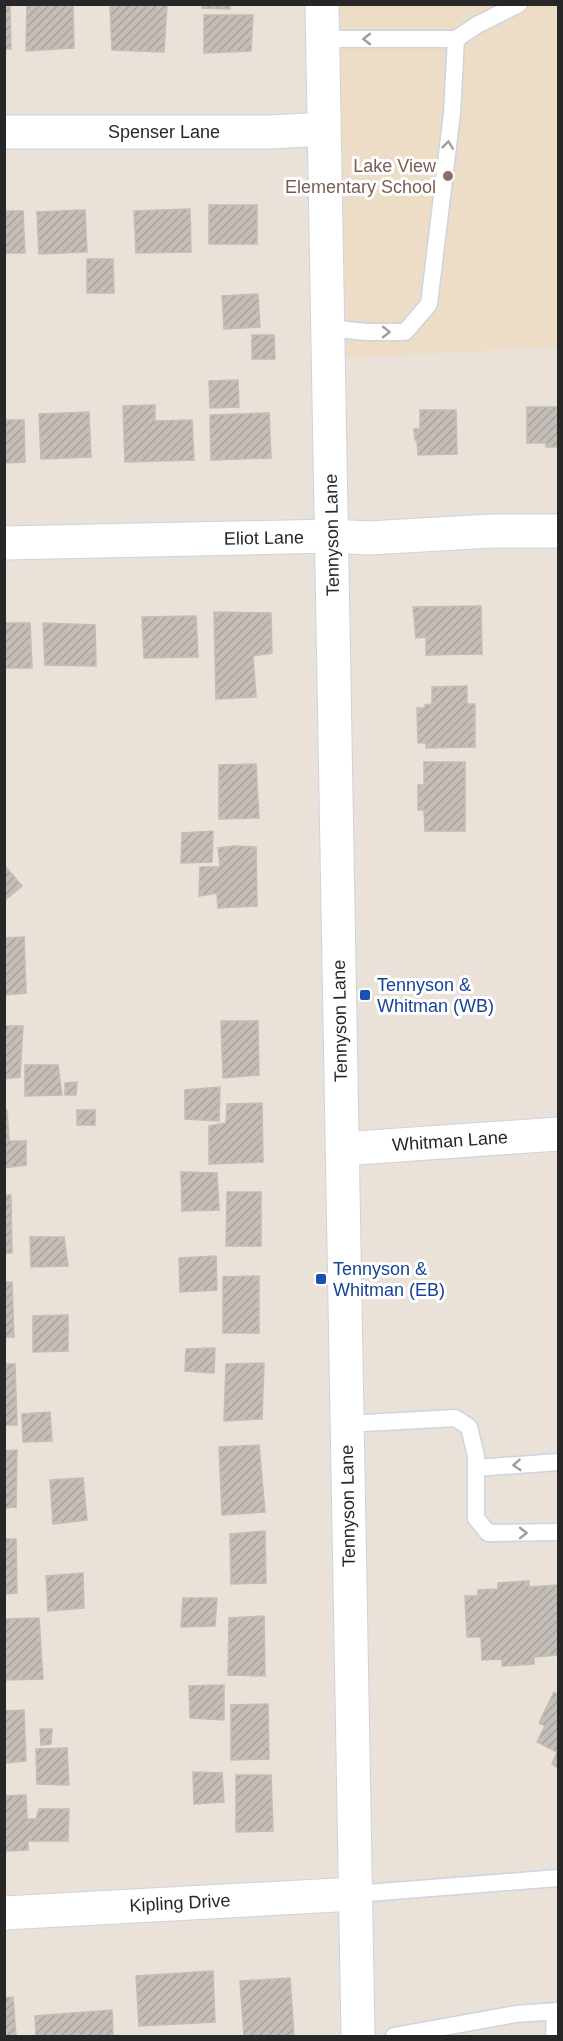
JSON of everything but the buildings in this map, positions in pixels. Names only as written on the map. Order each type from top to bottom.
[{"type":"street","name":"Tennyson Lane","points":[[322,4],[358,2037]]},
{"type":"street","name":"Spenser Lane","points":[[4,132],[271,132],[324,129]]},
{"type":"street","name":"Eliot Lane","points":[[4,543],[332,536],[369,538],[491,531],[558,531]]},
{"type":"street","name":"Whitman Lane","points":[[342,1149],[558,1134]]},
{"type":"street","name":"Kipling Drive","points":[[4,1913],[355,1894]]},
{"type":"lane","points":[[323,39],[456,39],[477,25],[519,4]]},
{"type":"lane","points":[[328,328],[366,332],[405,332],[429,304],[452,112],[456,39]]},
{"type":"lane","points":[[347,1424],[455,1418],[469,1427],[476,1456],[476,1518],[488,1533],[558,1532]]},
{"type":"lane","points":[[476,1468],[558,1461]]},
{"type":"lane","points":[[355,1894],[558,1878]]},
{"type":"lane","points":[[394,2037],[425,2034],[516,2014],[557,2011],[554,2037]]},
{"type":"shaded area","name":"Lake View Elementary School","points":[[336,5],[558,5],[558,347],[341,358]]},
{"type":"place","name":"Lake View Elementary School","points":[[448,176]]},
{"type":"place","name":"Tennyson & Whitman (WB)","points":[[365,995]]},
{"type":"place","name":"Tennyson & Whitman (EB)","points":[[321,1279]]}]
